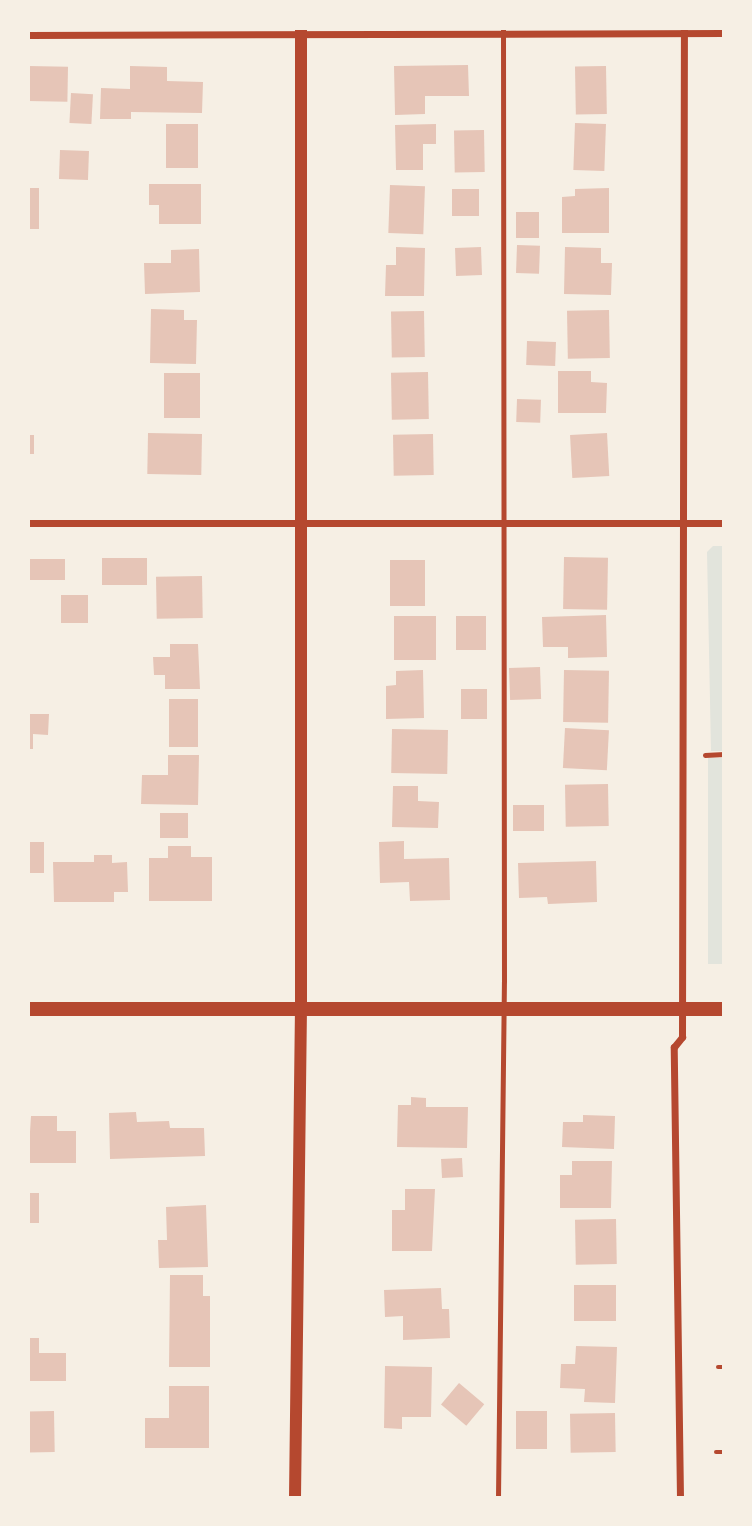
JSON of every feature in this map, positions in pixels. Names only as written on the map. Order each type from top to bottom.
[{"type":"main road","points":[[28,1009],[724,1009]]},
{"type":"street","points":[[28,34],[94,31],[724,33]]},
{"type":"street","points":[[295,1498],[301,1011],[301,31]]},
{"type":"street","points":[[680,1498],[674,1047],[682,1037],[684,31]]},
{"type":"street","points":[[28,523],[724,523]]},
{"type":"lane","points":[[498,1498],[503,1010],[503,31]]},
{"type":"path","points":[[705,755],[724,754]]},
{"type":"path","points":[[716,1452],[724,1452]]},
{"type":"shaded area","points":[[713,546],[724,546],[723,751],[711,751],[707,552]]},
{"type":"shaded area","points":[[708,758],[724,758],[724,964],[708,964]]},
{"type":"building","points":[[468,65],[469,96],[425,96],[425,114],[395,115],[394,66]]},
{"type":"building","points":[[28,66],[68,67],[67,102],[28,101]]},
{"type":"building","points":[[130,66],[167,67],[167,81],[203,82],[202,113],[131,112],[131,119],[100,119],[101,88],[130,89]]},
{"type":"building","points":[[606,66],[607,114],[576,115],[575,67]]},
{"type":"building","points":[[71,93],[93,94],[91,124],[69,123]]},
{"type":"building","points":[[575,123],[606,124],[604,171],[573,170]]},
{"type":"building","points":[[166,124],[198,124],[198,168],[166,168]]},
{"type":"building","points":[[436,124],[436,144],[423,144],[423,170],[396,170],[395,125]]},
{"type":"building","points":[[484,130],[485,172],[455,173],[454,131]]},
{"type":"building","points":[[60,150],[89,151],[88,180],[59,179]]},
{"type":"building","points":[[149,184],[201,184],[201,224],[159,224],[159,205],[149,205]]},
{"type":"building","points":[[390,185],[425,186],[423,234],[388,233]]},
{"type":"building","points":[[28,188],[39,188],[39,229],[28,229]]},
{"type":"building","points":[[609,188],[609,233],[562,233],[562,197],[575,196],[575,189]]},
{"type":"building","points":[[452,189],[479,189],[479,216],[452,216]]},
{"type":"building","points":[[516,212],[539,212],[539,238],[516,238]]},
{"type":"building","points":[[517,245],[540,246],[539,274],[516,273]]},
{"type":"building","points":[[396,247],[425,248],[424,296],[385,296],[386,265],[396,265]]},
{"type":"building","points":[[481,247],[482,275],[456,276],[455,248]]},
{"type":"building","points":[[565,247],[601,248],[601,263],[612,263],[611,295],[564,294]]},
{"type":"building","points":[[199,249],[200,292],[145,294],[144,263],[171,263],[171,250]]},
{"type":"building","points":[[151,309],[184,310],[184,320],[197,320],[196,364],[150,363]]},
{"type":"building","points":[[609,310],[610,358],[568,359],[567,311]]},
{"type":"building","points":[[424,311],[425,357],[392,358],[391,312]]},
{"type":"building","points":[[527,341],[556,342],[555,366],[526,365]]},
{"type":"building","points":[[558,371],[591,371],[591,382],[607,383],[606,413],[558,413]]},
{"type":"building","points":[[428,372],[429,419],[392,420],[391,373]]},
{"type":"building","points":[[164,373],[200,373],[200,418],[164,418]]},
{"type":"building","points":[[517,399],[541,400],[540,423],[516,422]]},
{"type":"building","points":[[148,433],[202,434],[201,475],[147,474]]},
{"type":"building","points":[[607,433],[609,476],[572,478],[570,435]]},
{"type":"building","points":[[433,434],[434,475],[394,476],[393,435]]},
{"type":"building","points":[[28,435],[34,435],[34,454],[28,454]]},
{"type":"building","points":[[564,557],[608,558],[607,610],[563,609]]},
{"type":"building","points":[[102,558],[147,558],[147,585],[102,585]]},
{"type":"building","points":[[28,559],[65,559],[65,580],[28,580]]},
{"type":"building","points":[[390,560],[425,560],[425,606],[390,606]]},
{"type":"building","points":[[202,576],[203,618],[157,619],[156,577]]},
{"type":"building","points":[[61,595],[88,595],[88,623],[61,623]]},
{"type":"building","points":[[606,615],[607,657],[568,658],[568,647],[543,647],[542,617]]},
{"type":"building","points":[[394,616],[436,616],[436,660],[394,660]]},
{"type":"building","points":[[456,616],[486,616],[486,650],[456,650]]},
{"type":"building","points":[[170,644],[198,644],[200,689],[165,689],[165,675],[154,675],[153,657],[170,657]]},
{"type":"building","points":[[540,667],[541,699],[510,700],[509,668]]},
{"type":"building","points":[[423,670],[424,718],[386,719],[386,686],[396,685],[396,671]]},
{"type":"building","points":[[564,670],[609,671],[608,723],[563,722]]},
{"type":"building","points":[[461,689],[487,689],[487,719],[461,719]]},
{"type":"building","points":[[169,699],[198,699],[198,747],[169,747]]},
{"type":"building","points":[[28,714],[49,714],[48,735],[33,734],[33,749],[28,749]]},
{"type":"building","points":[[565,728],[609,730],[607,770],[563,768]]},
{"type":"building","points":[[392,729],[448,730],[447,774],[391,773]]},
{"type":"building","points":[[168,755],[199,755],[198,805],[141,804],[142,775],[168,775]]},
{"type":"building","points":[[608,784],[609,826],[566,827],[565,785]]},
{"type":"building","points":[[393,786],[418,786],[418,801],[439,802],[438,828],[392,827]]},
{"type":"building","points":[[513,805],[544,805],[544,831],[513,831]]},
{"type":"building","points":[[160,813],[188,813],[188,838],[160,838]]},
{"type":"building","points":[[404,841],[404,859],[449,858],[450,900],[410,901],[409,882],[380,883],[379,842]]},
{"type":"building","points":[[28,842],[44,842],[44,873],[28,873]]},
{"type":"building","points":[[168,846],[191,846],[191,857],[212,857],[212,901],[149,901],[149,858],[168,858]]},
{"type":"building","points":[[94,855],[112,855],[112,863],[127,862],[128,892],[114,892],[114,902],[54,902],[53,862],[94,862]]},
{"type":"building","points":[[596,861],[597,902],[548,904],[547,897],[519,898],[518,863]]},
{"type":"building","points":[[411,1097],[426,1098],[426,1107],[468,1107],[467,1148],[397,1147],[398,1105],[411,1105]]},
{"type":"building","points":[[136,1112],[137,1122],[169,1121],[170,1128],[204,1128],[205,1156],[110,1159],[109,1113]]},
{"type":"building","points":[[583,1115],[615,1116],[614,1149],[562,1147],[563,1122],[583,1122]]},
{"type":"building","points":[[31,1116],[57,1116],[57,1131],[76,1131],[76,1163],[28,1163]]},
{"type":"building","points":[[462,1158],[463,1177],[442,1178],[441,1159]]},
{"type":"building","points":[[572,1161],[612,1161],[611,1208],[560,1208],[560,1175],[572,1175]]},
{"type":"building","points":[[405,1189],[435,1189],[432,1251],[392,1251],[392,1210],[405,1210]]},
{"type":"building","points":[[28,1193],[39,1193],[39,1223],[28,1223]]},
{"type":"building","points":[[206,1205],[208,1267],[159,1268],[158,1240],[167,1240],[166,1207]]},
{"type":"building","points":[[616,1219],[617,1264],[576,1265],[575,1220]]},
{"type":"building","points":[[170,1275],[203,1275],[203,1296],[210,1296],[210,1367],[169,1367]]},
{"type":"building","points":[[574,1285],[616,1285],[616,1321],[574,1321]]},
{"type":"building","points":[[441,1288],[442,1309],[449,1309],[450,1338],[403,1340],[403,1316],[385,1317],[384,1290]]},
{"type":"building","points":[[28,1338],[39,1338],[39,1353],[66,1353],[66,1381],[28,1381]]},
{"type":"building","points":[[576,1346],[617,1347],[615,1403],[584,1402],[585,1389],[560,1388],[561,1364],[575,1364]]},
{"type":"building","points":[[385,1366],[432,1367],[431,1417],[402,1417],[402,1429],[384,1428]]},
{"type":"building","points":[[459,1383],[484,1404],[466,1426],[441,1404]]},
{"type":"building","points":[[169,1386],[209,1386],[209,1448],[145,1448],[145,1418],[169,1418]]},
{"type":"building","points":[[28,1411],[54,1411],[55,1452],[29,1452]]},
{"type":"building","points":[[516,1411],[547,1411],[547,1449],[516,1449]]},
{"type":"building","points":[[615,1413],[616,1452],[571,1453],[570,1414]]}]
